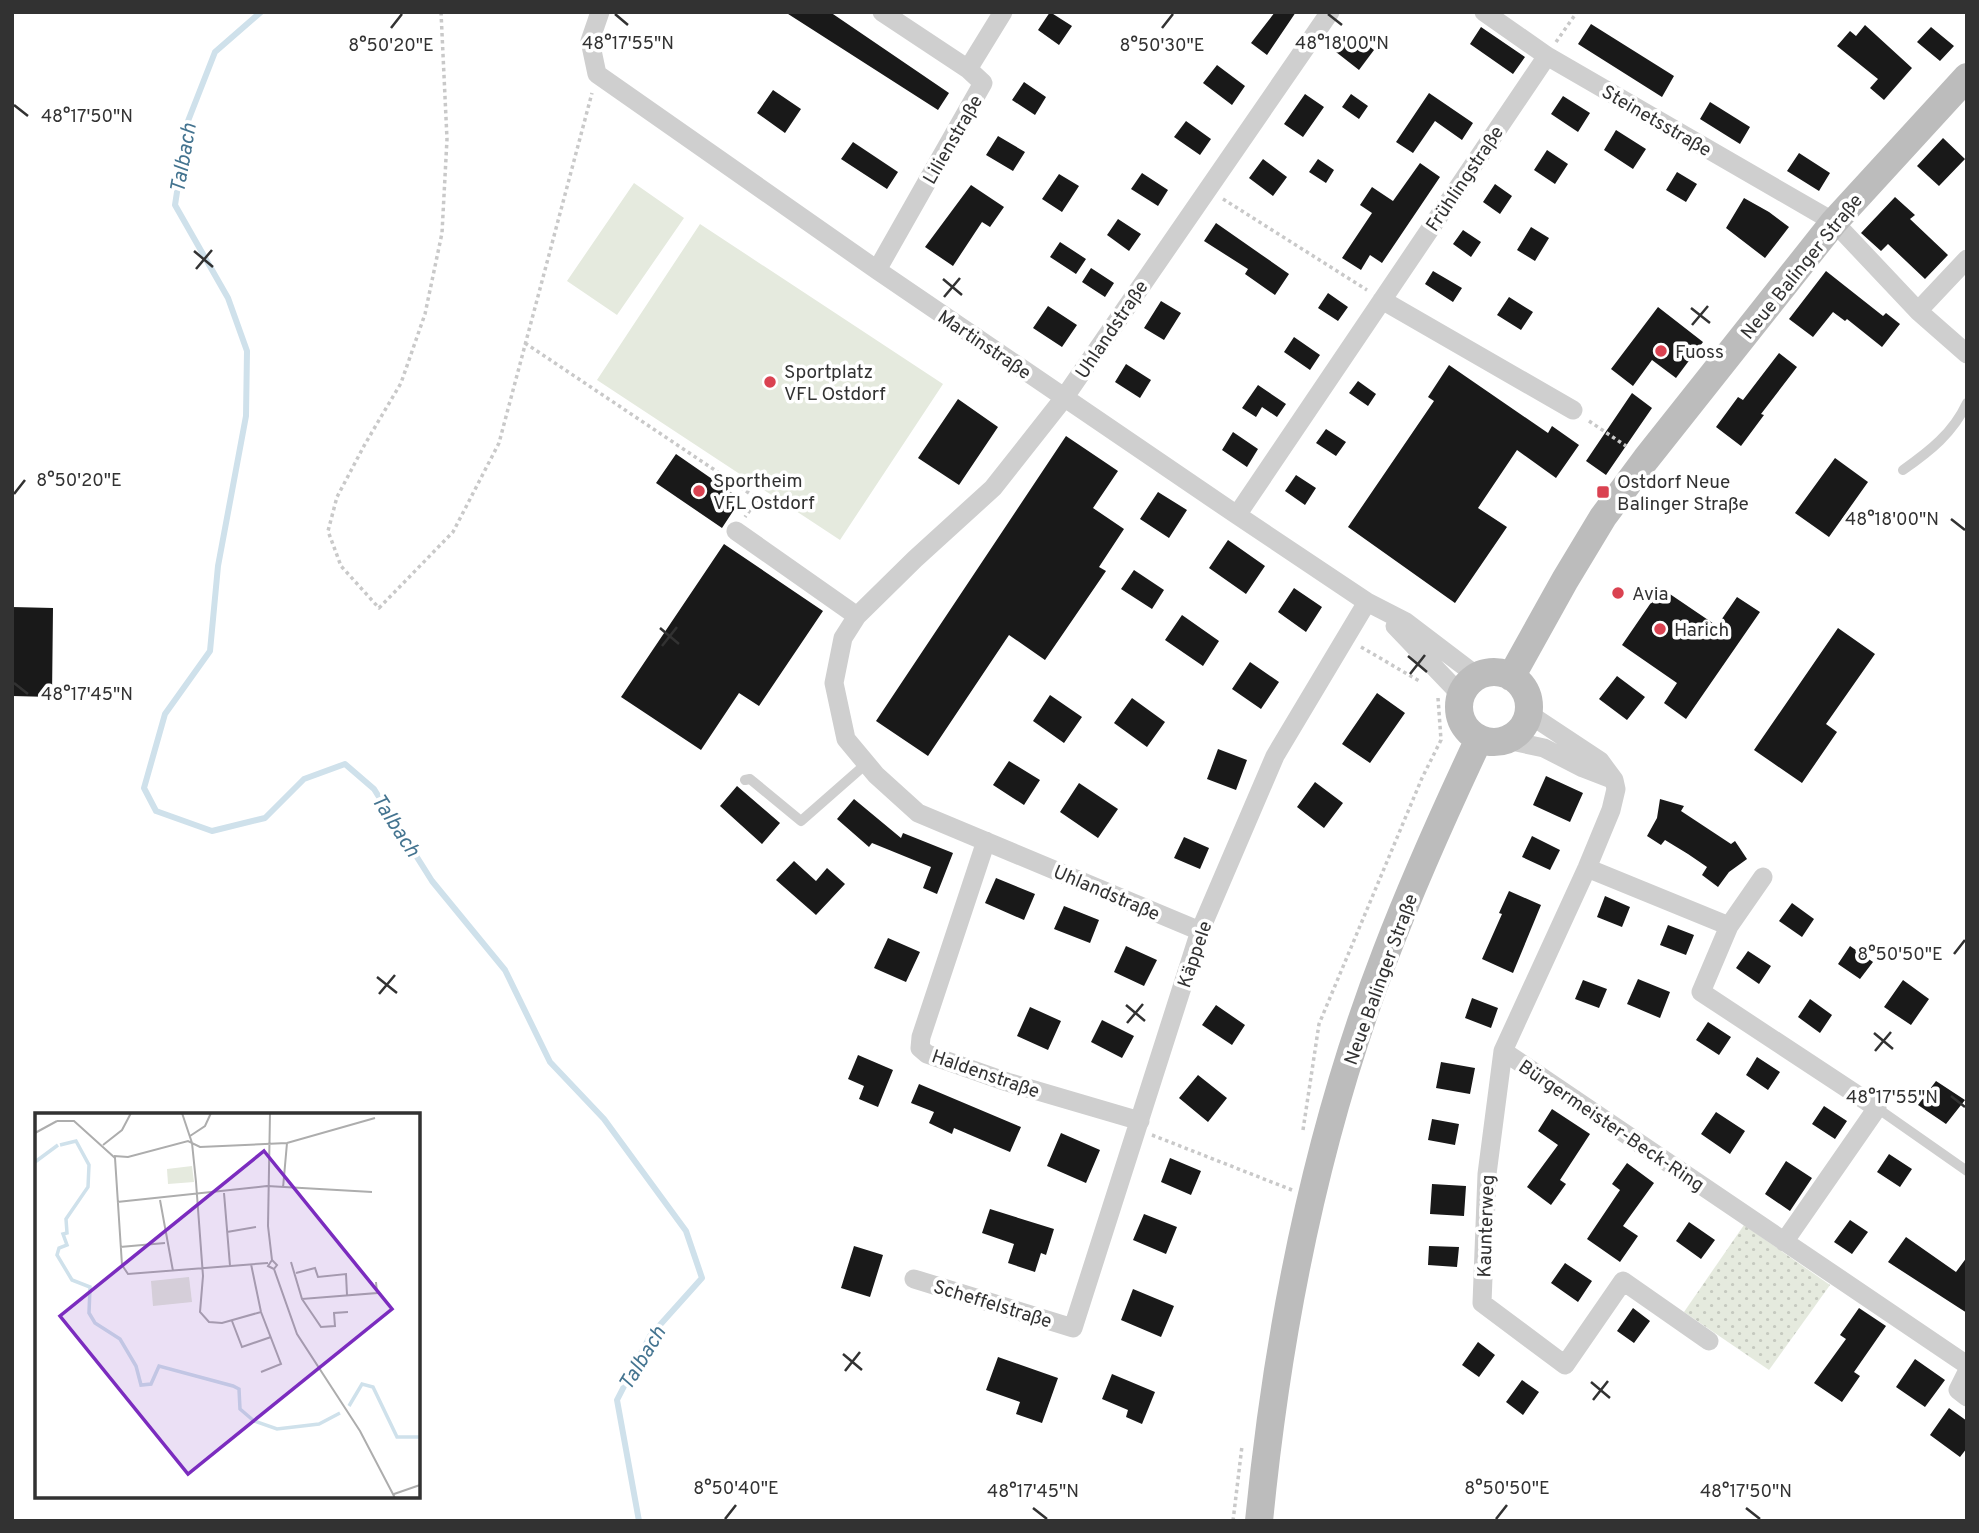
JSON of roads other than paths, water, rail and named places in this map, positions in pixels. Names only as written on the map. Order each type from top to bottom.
[{"type":"main road","name":"Neue Balinger Straße","points":[[1511,677],[1603,517],[1646,459],[1834,222],[1967,77]]},
{"type":"main road","points":[[1498,672],[1511,677],[1521,685],[1528,697],[1529,714],[1521,729],[1507,740],[1492,742],[1479,738],[1468,730],[1461,718],[1459,688],[1498,672]]},
{"type":"main road","name":"Neue Balinger Straße","points":[[1259,1521],[1282,1347],[1304,1227],[1328,1132],[1385,954],[1430,845],[1479,738]]},
{"type":"street","name":"Martinstraße","points":[[600,12],[590,41],[597,74],[1064,398],[1372,605],[1406,622],[1459,688]]},
{"type":"street","points":[[882,12],[968,69]]},
{"type":"street","name":"Lilienstraße","points":[[877,270],[983,83],[968,69],[1003,12]]},
{"type":"street","name":"Uhlandstraße","points":[[1200,931],[918,813],[876,775],[846,739],[834,683],[843,638],[857,616],[993,488],[1064,398],[1329,12]]},
{"type":"street","name":"Steinetsstraße","points":[[1484,12],[1547,56],[1834,222],[1917,311],[1967,354]]},
{"type":"street","name":"Frühlingstraße","points":[[1237,515],[1547,56]]},
{"type":"street","points":[[1917,311],[1967,259]]},
{"type":"street","points":[[1382,299],[1573,410]]},
{"type":"street","points":[[736,531],[857,616]]},
{"type":"street","name":"Käppele","points":[[1073,1328],[1200,931],[1275,756],[1346,638],[1372,605]]},
{"type":"street","points":[[1529,714],[1600,761],[1614,780]]},
{"type":"street","points":[[1507,740],[1544,748],[1614,780]]},
{"type":"street","name":"Bürgermeister-Beck-Ring","points":[[1614,780],[1616,789],[1611,810],[1503,1051],[1967,1365]]},
{"type":"street","name":"Haldenstraße","points":[[986,841],[921,1037],[920,1048],[927,1054],[1139,1125]]},
{"type":"street","points":[[1587,868],[1728,926]]},
{"type":"street","points":[[1763,877],[1728,926],[1701,992],[1877,1108],[1784,1242]]},
{"type":"street","name":"Kaunterweg","points":[[1503,1051],[1487,1174],[1482,1303],[1565,1364],[1623,1281],[1709,1341]]},
{"type":"street","name":"Scheffelstraße","points":[[914,1279],[1073,1328]]},
{"type":"street","points":[[1967,1372],[1958,1390],[1967,1397]]},
{"type":"lane","points":[[1903,470],[1935,448],[1960,417],[1967,403]]},
{"type":"lane","points":[[745,780],[750,779],[801,821],[866,764]]},
{"type":"lane","points":[[1877,1108],[1967,1171]]},
{"type":"waterway","name":"Talbach","points":[[261,12],[215,52],[188,121],[175,205],[228,298],[247,351],[246,416],[218,566],[210,651],[165,714],[144,788],[156,811],[212,831],[265,818],[304,779],[345,764],[374,789],[432,881],[505,970],[550,1062],[604,1119],[686,1231],[702,1278],[650,1336],[617,1400],[639,1521]]},
{"type":"place","name":"Fuoss","points":[[1661,351]]},
{"type":"place","name":"Sportplatz VFL Ostdorf","points":[[770,382]]},
{"type":"place","name":"Sportheim VFL Ostdorf","points":[[699,491]]},
{"type":"place","name":"Ostdorf Neue Balinger Straße","points":[[1603,492]]},
{"type":"place","name":"Avia","points":[[1618,593]]},
{"type":"place","name":"Harich","points":[[1660,629]]}]
